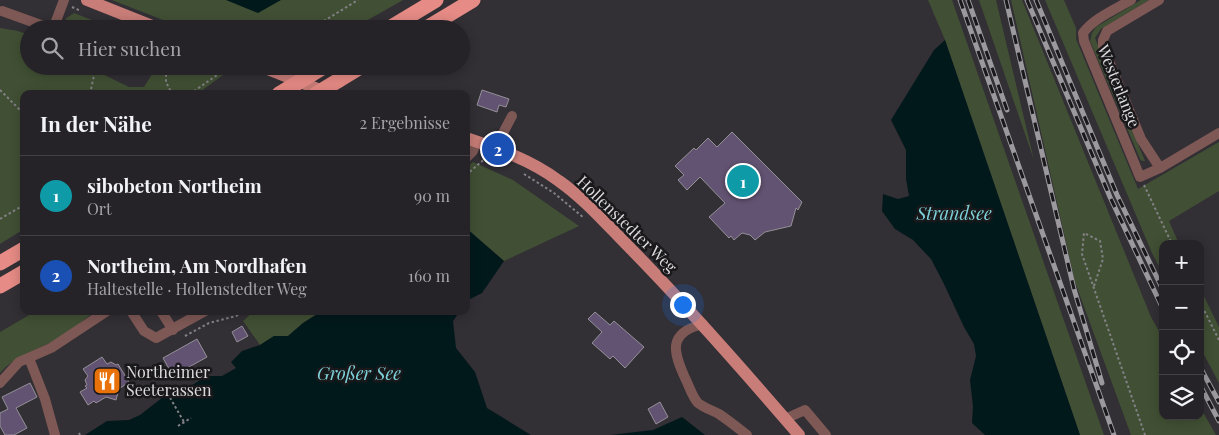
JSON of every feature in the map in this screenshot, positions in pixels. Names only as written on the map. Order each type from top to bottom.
[{"type":"highway","points":[[403,20],[436,0]]},
{"type":"highway","points":[[440,20],[473,0]]},
{"type":"highway","points":[[287,90],[311,75]]},
{"type":"highway","points":[[323,90],[347,75]]},
{"type":"highway","points":[[0,264],[20,252]]},
{"type":"highway","points":[[0,286],[20,274]]},
{"type":"main road","points":[[87,0],[137,20]]},
{"type":"main road","points":[[283,75],[321,90]]},
{"type":"main road","name":"Hollenstedter Weg","points":[[471,147],[516,156],[559,181],[586,203],[703,324],[799,435]]},
{"type":"street","points":[[56,20],[64,0]]},
{"type":"street","name":"Westerlange","points":[[1131,0],[1087,27],[1083,33],[1084,41],[1140,177]]},
{"type":"street","points":[[1158,0],[1107,31],[1103,40],[1103,47],[1141,139],[1160,168]]},
{"type":"street","points":[[2,10],[29,20]]},
{"type":"street","points":[[492,152],[512,116]]},
{"type":"street","points":[[1140,177],[1160,168],[1219,133]]},
{"type":"street","points":[[0,383],[19,362],[51,348],[101,315]]},
{"type":"street","points":[[134,315],[144,331],[156,338],[198,315]]},
{"type":"street","points":[[164,315],[173,330]]},
{"type":"street","points":[[703,324],[682,333],[677,340],[675,351],[680,368],[697,402],[719,415],[746,435]]},
{"type":"street","points":[[29,358],[45,399],[55,435]]},
{"type":"street","points":[[785,419],[805,410],[826,435]]},
{"type":"path","points":[[326,20],[358,0]]},
{"type":"path","points":[[91,90],[94,75]]},
{"type":"path","points":[[166,75],[166,82],[170,90]]},
{"type":"path","points":[[196,90],[217,75]]},
{"type":"path","points":[[0,90],[20,110]]},
{"type":"path","points":[[471,147],[492,152]]},
{"type":"path","points":[[470,171],[492,152]]},
{"type":"path","points":[[518,170],[554,192],[587,221]]},
{"type":"path","points":[[1140,177],[1170,240]]},
{"type":"path","points":[[0,219],[20,207]]},
{"type":"path","points":[[1094,286],[1103,259],[1100,241],[1084,233],[1082,254],[1145,435]]},
{"type":"path","points":[[1204,310],[1219,340]]},
{"type":"path","points":[[184,336],[209,323],[238,315]]},
{"type":"path","points":[[165,389],[184,422]]},
{"type":"path","points":[[178,426],[192,418]]},
{"type":"green space","points":[[112,0],[403,0],[368,20],[163,20]]},
{"type":"green space","points":[[928,0],[952,0],[1104,435],[1080,435],[945,40]]},
{"type":"green space","points":[[979,0],[996,0],[1034,160]]},
{"type":"green space","points":[[1011,0],[1022,0],[1151,317],[1159,331],[1159,420],[1204,420],[1204,414],[1216,435],[1131,435],[1075,282]]},
{"type":"green space","points":[[1045,0],[1064,0],[1076,28],[1076,39],[1138,189],[1219,142],[1219,191],[1169,221],[1177,240],[1159,240],[1159,266]]},
{"type":"green space","points":[[1141,0],[1149,0],[1101,29],[1095,38],[1145,161],[1140,159],[1090,41],[1096,27]]},
{"type":"green space","points":[[74,13],[92,20],[67,20],[65,19]]},
{"type":"green space","points":[[0,28],[20,32],[20,75],[104,75],[129,87],[144,87],[152,75],[223,75],[203,90],[20,90],[20,232],[0,244]]},
{"type":"green space","points":[[473,162],[513,180],[579,226],[504,261],[470,231],[470,165]]},
{"type":"green space","points":[[1204,296],[1219,327],[1219,383],[1204,355]]},
{"type":"green space","points":[[29,315],[91,315],[62,336],[13,362],[0,373],[0,332]]},
{"type":"green space","points":[[250,315],[316,315],[288,336],[274,336],[260,345],[243,321]]},
{"type":"water","points":[[226,0],[281,0],[258,13]]},
{"type":"water","name":"Strandsee","points":[[945,40],[1080,435],[985,435],[972,423],[973,406],[970,380],[976,356],[974,344],[931,259],[913,240],[895,229],[882,211],[883,194],[898,199],[909,196],[906,179],[906,150],[891,120],[934,50]]},
{"type":"water","points":[[470,231],[504,261],[482,293],[470,299]]},
{"type":"water","name":"Großer See","points":[[316,315],[457,315],[453,321],[456,348],[475,372],[487,408],[531,435],[85,435],[107,421],[129,420],[140,415],[167,394],[189,387],[207,376],[222,376],[236,368],[231,362],[242,351],[260,345],[274,336],[288,336]]},
{"type":"water","points":[[682,417],[705,435],[610,435],[653,430]]},
{"type":"building","points":[[482,90],[509,99],[506,107],[499,105],[497,112],[477,105]]},
{"type":"building","points":[[732,132],[802,202],[798,210],[796,208],[791,226],[765,232],[755,240],[750,235],[742,233],[734,240],[731,236],[729,238],[709,217],[725,203],[700,177],[687,190],[678,180],[684,175],[675,166],[694,148],[696,150],[708,138],[717,147]]},
{"type":"building","points":[[595,312],[610,325],[614,321],[644,347],[625,368],[613,356],[610,359],[592,343],[602,332],[588,319]]},
{"type":"building","points":[[242,326],[248,336],[237,342],[232,332]]},
{"type":"building","points":[[197,339],[207,357],[173,376],[163,358]]},
{"type":"building","name":"Northeimer Seeterassen","points":[[102,357],[107,364],[111,362],[116,365],[118,364],[129,382],[119,389],[116,400],[106,397],[88,405],[80,392],[87,388],[85,380],[88,376],[83,369]]},
{"type":"building","points":[[30,383],[37,397],[16,408],[27,428],[14,435],[5,435],[0,426],[0,413],[8,409],[2,397]]},
{"type":"building","points":[[660,402],[668,417],[656,424],[648,409]]},
{"type":"railway","points":[[960,0],[1114,435]]},
{"type":"railway","points":[[968,0],[1007,110]]},
{"type":"railway","points":[[1006,0],[1074,289],[1102,383]]},
{"type":"railway","points":[[1027,0],[1110,197],[1159,301]]},
{"type":"railway","points":[[1036,0],[1117,195],[1161,285]]},
{"type":"railway","points":[[1204,374],[1219,402]]},
{"type":"railway","points":[[1204,393],[1219,421]]},
{"type":"place","name":"Northeim, Am Nordhafen","points":[[498,149]]},
{"type":"place","name":"sibobeton Northeim","points":[[743,181]]},
{"type":"place","name":"Northeimer Seeterassen","points":[[107,381]]}]
